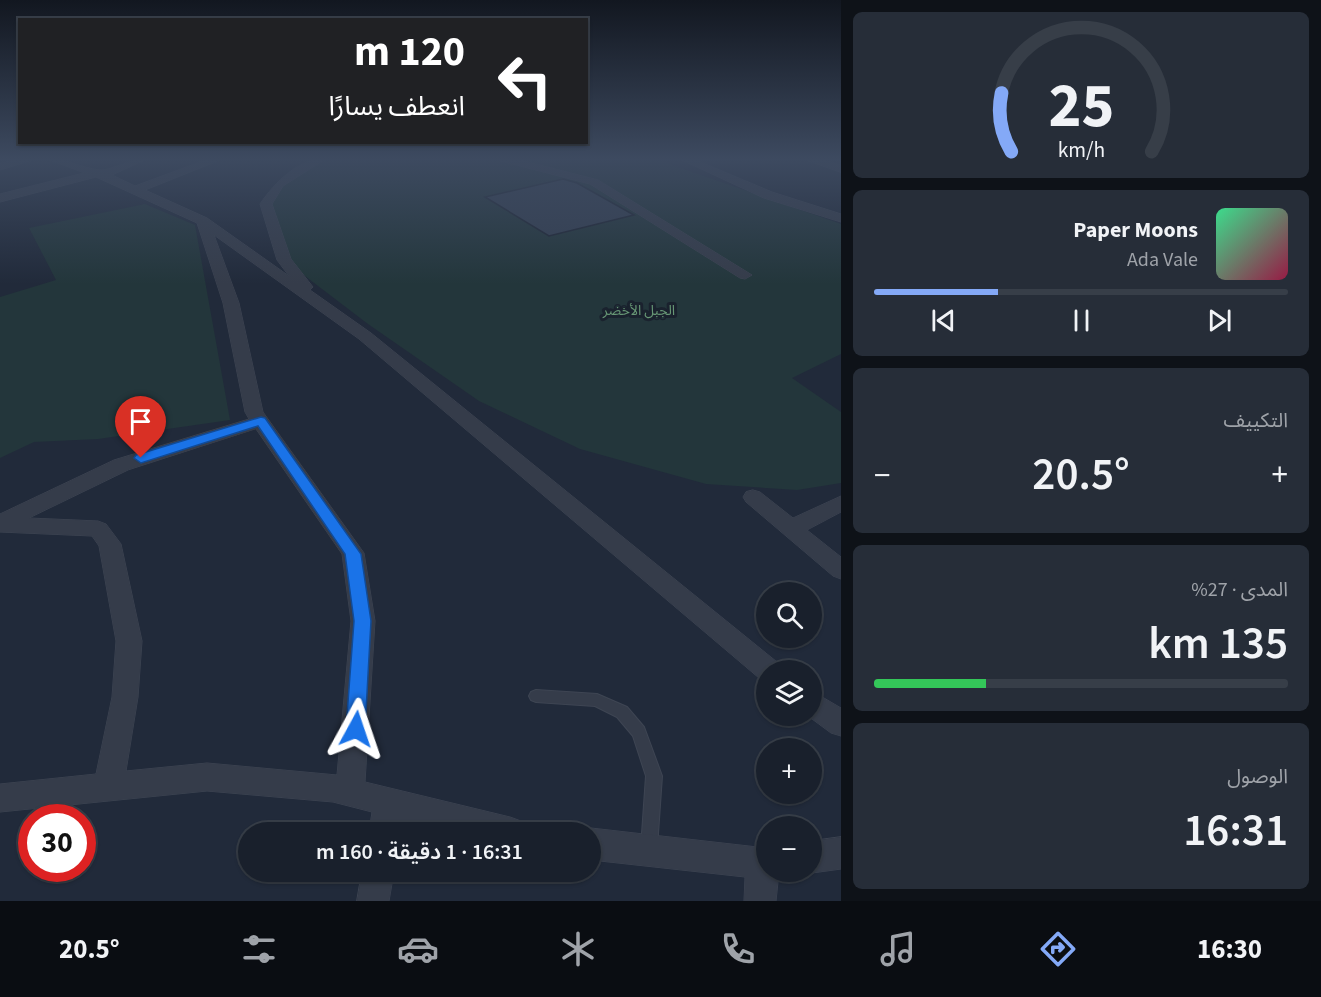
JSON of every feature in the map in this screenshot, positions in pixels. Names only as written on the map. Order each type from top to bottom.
[{"type":"street","points":[[157,200],[203,221],[365,336],[467,418],[756,660]]},
{"type":"street","points":[[269,200],[266,204],[284,260],[324,307]]},
{"type":"street","points":[[623,200],[745,275]]},
{"type":"street","points":[[784,200],[841,218]]},
{"type":"street","points":[[203,221],[231,303],[254,412],[353,554],[363,621],[350,792]]},
{"type":"street","points":[[0,523],[121,465],[261,421]]},
{"type":"street","points":[[753,497],[841,570]]},
{"type":"street","points":[[790,529],[841,503]]},
{"type":"street","points":[[0,523],[98,529],[110,544],[129,641],[124,697],[108,788]]},
{"type":"street","points":[[822,710],[841,724]]},
{"type":"street","points":[[0,798],[207,777],[333,788],[469,822]]},
{"type":"street","points":[[385,822],[388,802]]},
{"type":"street","points":[[601,845],[756,863]]},
{"type":"street","points":[[822,856],[841,853]]},
{"type":"street","points":[[373,901],[376,882]]},
{"type":"street","points":[[760,901],[762,882]]},
{"type":"lane","points":[[536,696],[597,700],[622,712],[639,732],[654,776],[649,851]]},
{"type":"green space","name":"الجبل الأخضر","points":[[269,200],[772,200],[841,224],[841,354],[792,378],[841,412],[841,483],[797,490],[706,484],[580,449],[479,401],[368,324],[284,260],[266,204]]},
{"type":"green space","points":[[145,204],[195,225],[230,420],[98,439],[34,442],[0,458],[0,297],[56,280],[29,228]]},
{"type":"building","points":[[490,200],[607,200],[634,215],[549,236]]},
{"type":"route","points":[[141,458],[261,421],[353,554],[363,621],[356,729]]}]
